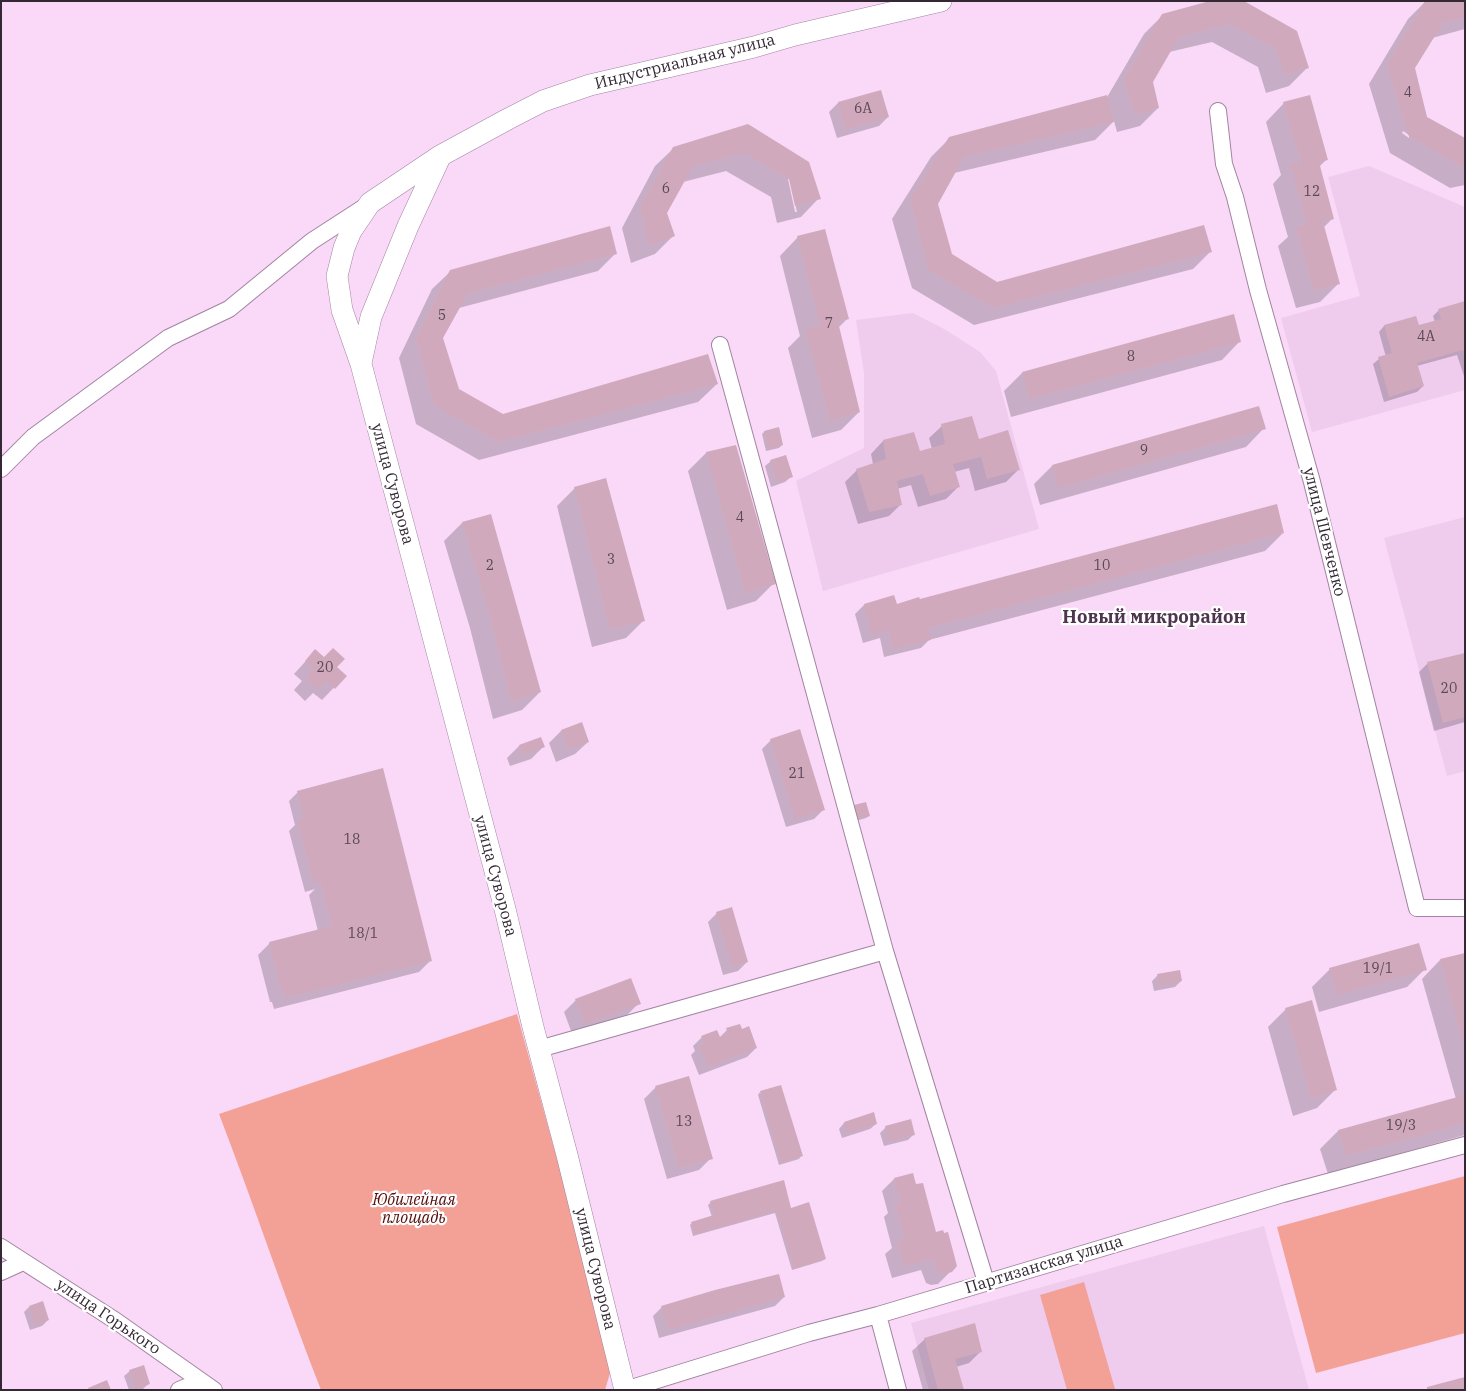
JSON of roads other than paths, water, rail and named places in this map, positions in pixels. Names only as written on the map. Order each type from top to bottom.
[{"type":"street","name":"Индустриальная улица","points":[[370,203],[440,156],[543,101],[590,85],[941,1]]},
{"type":"street","name":"улица Шевченко","points":[[1218,111],[1224,164],[1235,197],[1261,299],[1312,482],[1417,908],[1465,908]]},
{"type":"street","points":[[360,364],[371,317],[412,217],[440,156]]},
{"type":"street","points":[[1,469],[33,437],[161,343],[229,309],[312,241],[370,203]]},
{"type":"street","name":"улица Суворова","points":[[370,203],[351,231],[344,248],[337,276],[342,310],[360,364],[502,901],[625,1390]]},
{"type":"street","points":[[720,345],[885,951],[986,1282]]},
{"type":"street","points":[[539,1049],[885,951]]},
{"type":"street","name":"Партизанская улица","points":[[625,1390],[809,1333],[878,1315],[1283,1194],[1465,1145]]},
{"type":"street","name":"улица Горького","points":[[1,1247],[116,1321],[208,1385]]},
{"type":"street","points":[[1,1272],[24,1262]]},
{"type":"street","points":[[878,1315],[898,1390]]},
{"type":"street","points":[[179,1390],[208,1385]]},
{"type":"district","name":"Новый микрорайон","points":[[1154,618]]},
{"type":"park label","name":"Юбилейная площадь","points":[[414,1209]]}]
